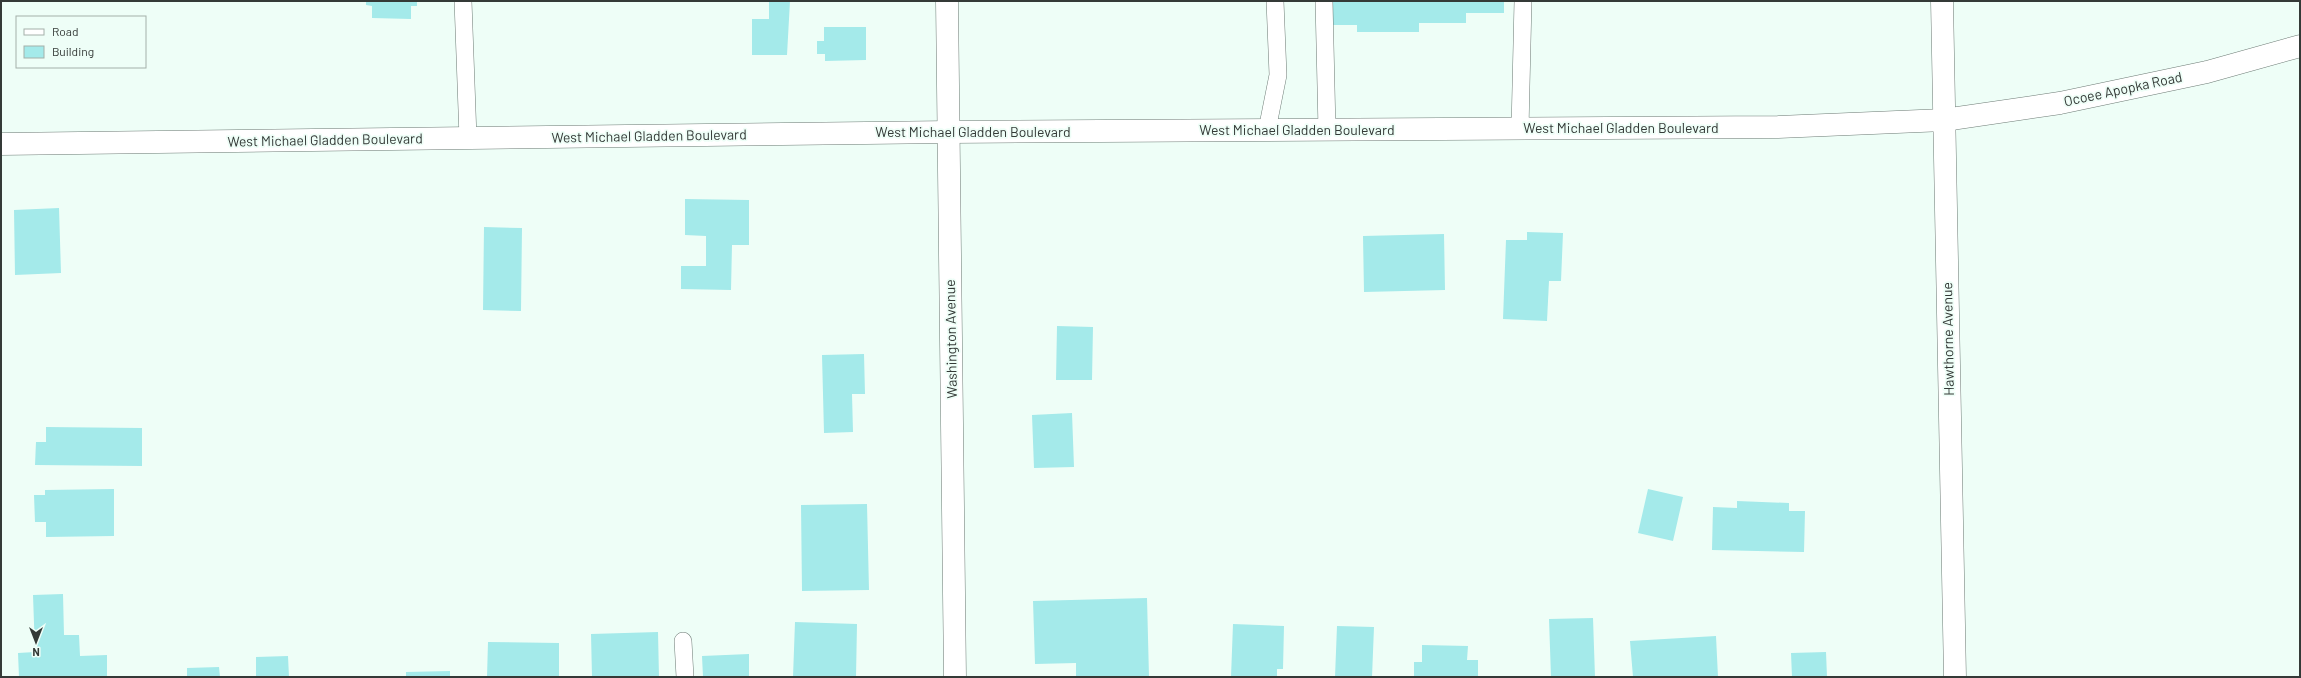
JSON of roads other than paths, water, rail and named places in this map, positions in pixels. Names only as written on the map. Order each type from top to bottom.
[{"type":"main road","name":"Washington Avenue","points":[[947,1],[955,677]]},
{"type":"main road","name":"Hawthorne Avenue","points":[[1942,1],[1955,677]]},
{"type":"main road","name":"Ocoee Apopka Road","points":[[1944,120],[2068,101],[2207,72],[2300,46]]},
{"type":"main road","name":"West Michael Gladden Boulevard","points":[[1,144],[949,132],[1778,128],[1944,120]]},
{"type":"lane","points":[[464,1],[468,138]]},
{"type":"lane","points":[[1267,130],[1278,75],[1275,1]]},
{"type":"lane","points":[[1324,1],[1327,130]]},
{"type":"lane","points":[[1520,129],[1524,1]]},
{"type":"lane","points":[[683,642],[685,677]]}]
